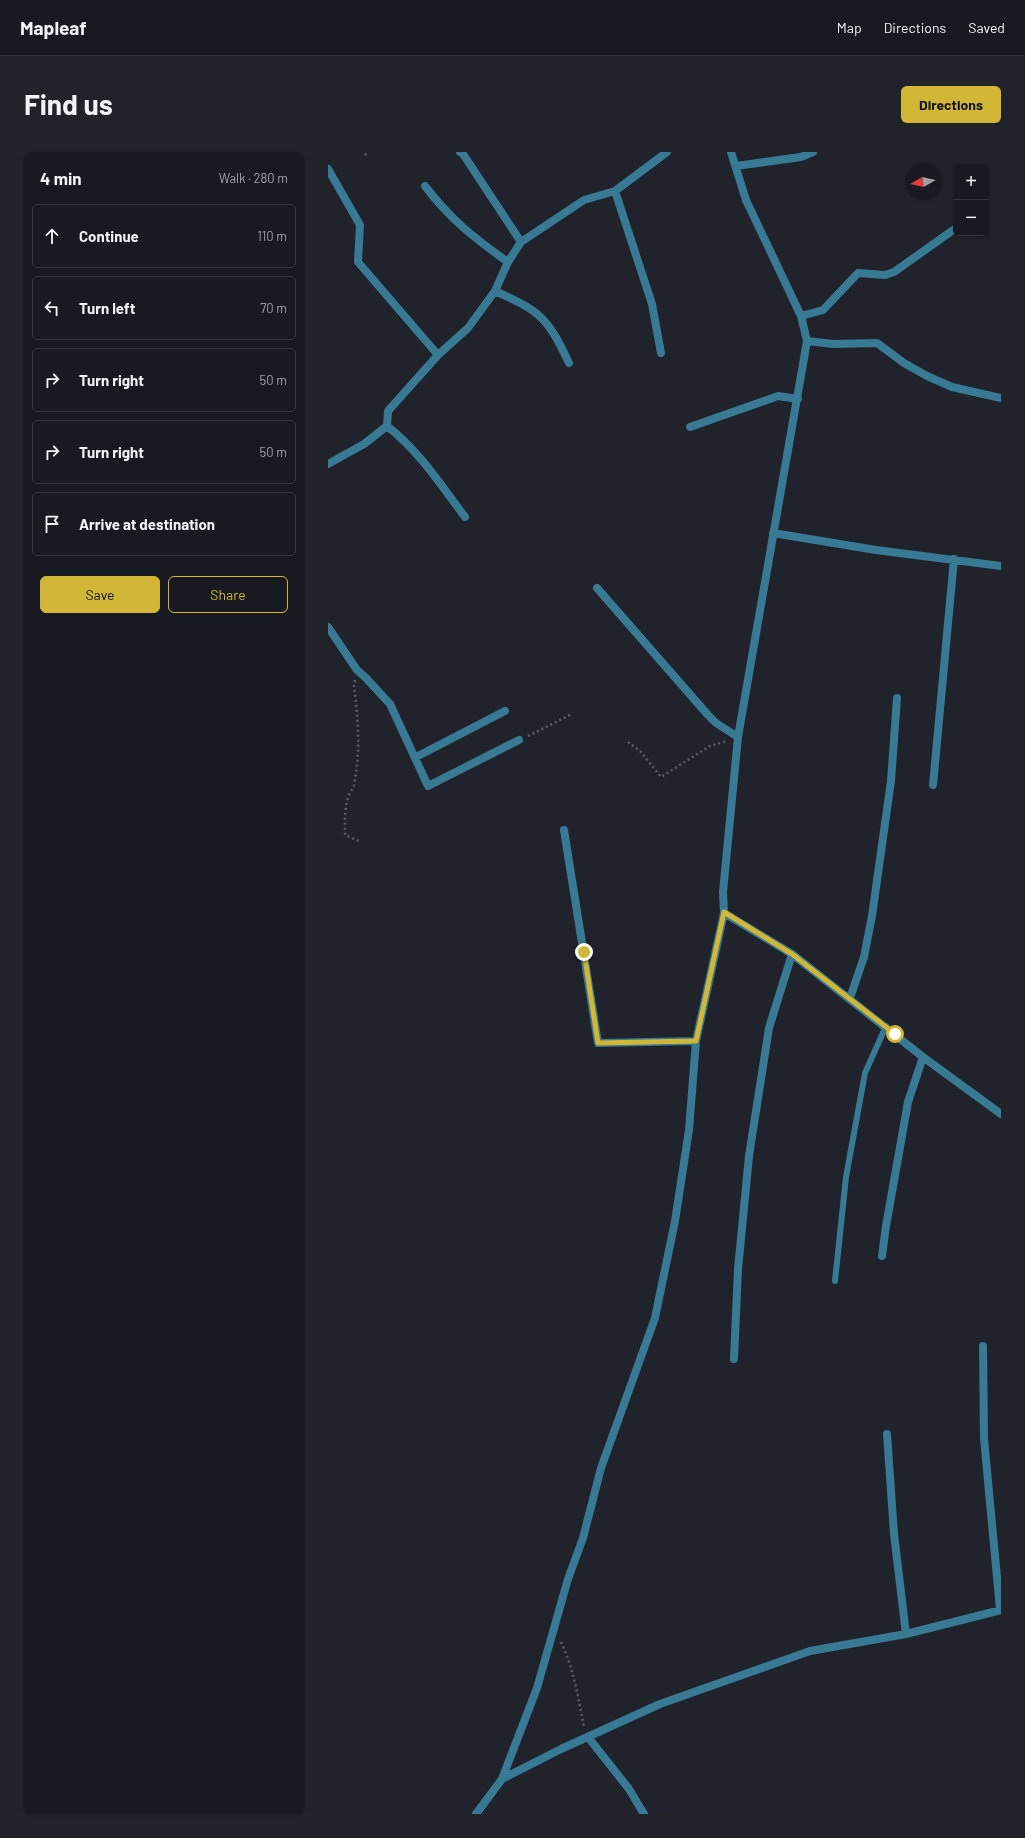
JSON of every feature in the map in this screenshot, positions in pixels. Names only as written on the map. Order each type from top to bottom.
[{"type":"street","points":[[460,152],[463,154],[521,242]]},
{"type":"street","points":[[328,464],[364,444],[387,426],[388,411],[438,355],[468,328],[495,291],[508,262],[521,242],[584,200],[615,191],[666,152]]},
{"type":"street","points":[[476,1814],[502,1779],[537,1688],[568,1578],[583,1538],[601,1468],[655,1318],[677,1206],[688,1130],[696,1041],[724,912],[723,892],[738,737],[808,341],[801,316],[746,200],[731,152]]},
{"type":"street","points":[[736,166],[802,157],[813,152]]},
{"type":"street","points":[[328,169],[360,225],[358,262],[438,355]]},
{"type":"street","points":[[425,186],[443,210],[458,224],[476,240],[508,262]]},
{"type":"street","points":[[615,191],[652,304],[661,353]]},
{"type":"street","points":[[801,316],[823,310],[858,273],[885,275],[894,272],[953,230]]},
{"type":"street","points":[[495,291],[534,311],[545,320],[556,334],[569,363]]},
{"type":"street","points":[[808,341],[833,344],[876,343],[904,363],[952,387],[1001,398]]},
{"type":"street","points":[[690,427],[778,396],[798,399]]},
{"type":"street","points":[[387,426],[401,437],[421,457],[465,517]]},
{"type":"street","points":[[773,533],[876,550],[1001,566]]},
{"type":"street","points":[[933,785],[954,559]]},
{"type":"street","points":[[597,588],[708,715],[716,723],[738,737]]},
{"type":"street","points":[[328,627],[357,670],[365,676],[390,704],[416,757],[428,786],[519,740]]},
{"type":"street","points":[[850,998],[864,957],[872,916],[891,781],[897,698]]},
{"type":"street","points":[[416,757],[505,712]]},
{"type":"street","points":[[564,830],[598,1043],[696,1041]]},
{"type":"street","points":[[724,912],[792,954],[886,1026],[923,1057],[1001,1114]]},
{"type":"street","points":[[734,1359],[738,1269],[749,1156],[769,1028],[792,954]]},
{"type":"street","points":[[882,1256],[908,1102],[923,1057]]},
{"type":"street","points":[[502,1779],[588,1737],[673,1699],[810,1651],[906,1634],[1001,1610],[984,1438],[983,1346]]},
{"type":"street","points":[[887,1434],[894,1534],[906,1634]]},
{"type":"street","points":[[588,1737],[629,1789],[644,1814]]},
{"type":"lane","points":[[835,1281],[846,1177],[865,1073],[886,1026]]},
{"type":"path","points":[[365,155],[368,152]]},
{"type":"path","points":[[357,670],[354,686],[359,733],[354,787],[349,793],[345,808],[345,835],[359,841]]},
{"type":"path","points":[[519,740],[572,714]]},
{"type":"path","points":[[628,742],[640,752],[660,777],[710,746],[738,737]]},
{"type":"path","points":[[554,1628],[568,1658],[579,1698],[584,1727],[588,1737]]},
{"type":"route","points":[[584,952],[598,1043],[641,1044],[696,1041],[724,912],[792,954],[895,1034]]}]
